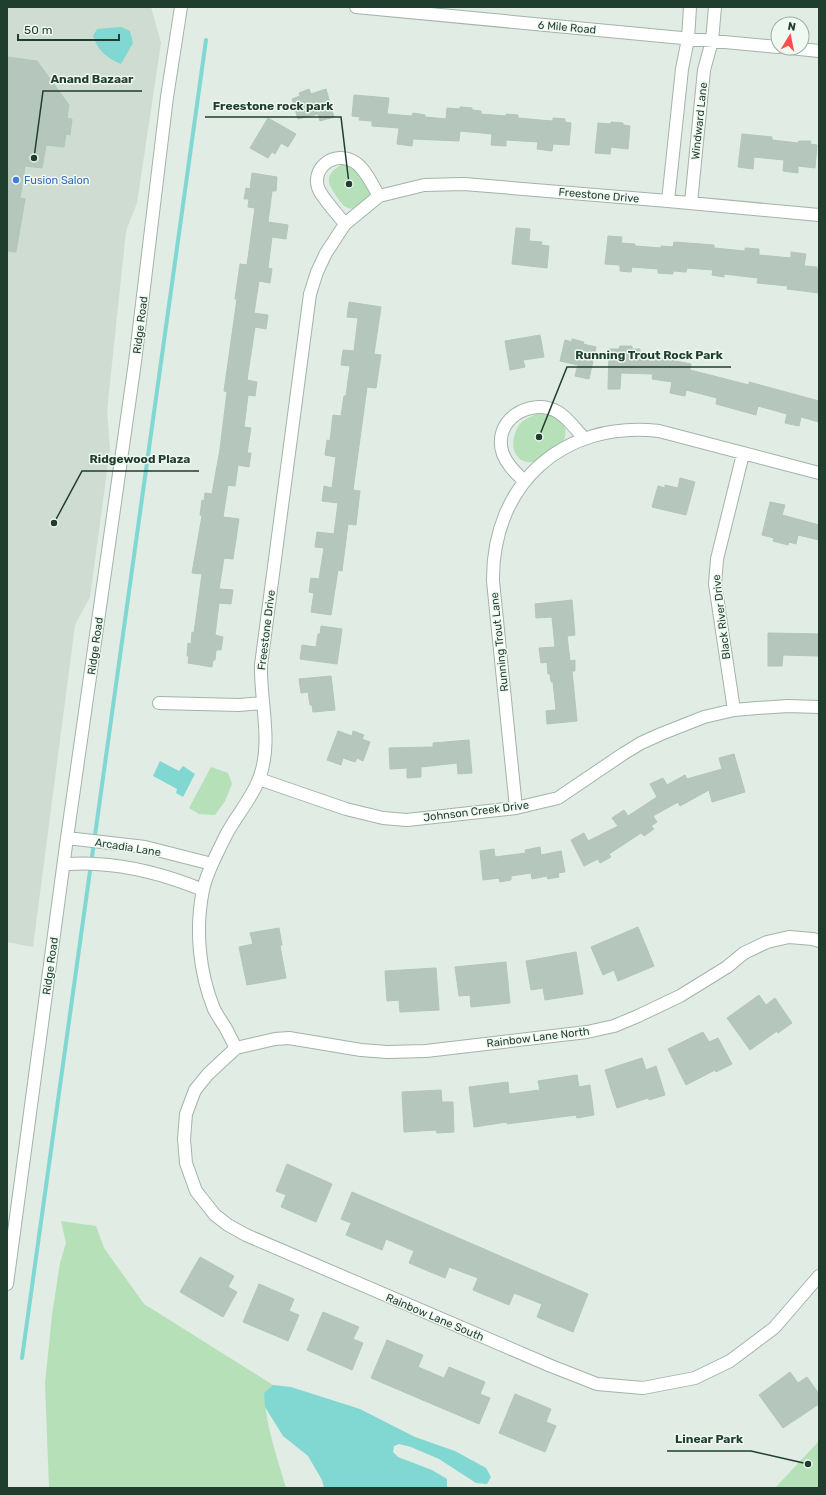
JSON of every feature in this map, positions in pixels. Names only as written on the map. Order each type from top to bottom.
[{"type":"street","name":"Ridge Road","points":[[7,1284],[65,864],[67,838],[135,362],[167,97],[181,7]]},
{"type":"street","name":"6 Mile Road","points":[[356,7],[770,46]]},
{"type":"street","name":"Windward Lane","points":[[668,201],[682,69],[688,39],[690,7]]},
{"type":"street","name":"Windward Lane","points":[[691,203],[704,70],[712,41],[715,7]]},
{"type":"street","points":[[345,224],[320,191],[318,183],[319,171],[329,160],[346,158],[357,163],[379,196]]},
{"type":"street","name":"Freestone Drive","points":[[236,1048],[215,1011],[209,996],[204,974],[199,933],[203,890],[212,864],[228,832],[259,779],[264,754],[265,739],[260,680],[262,652],[310,294],[317,272],[326,253],[345,224],[379,196],[424,185],[464,184],[819,215]]},
{"type":"street","points":[[524,481],[503,455],[502,445],[504,429],[512,417],[518,412],[541,406],[550,409],[559,413],[584,438]]},
{"type":"street","name":"Running Trout Lane","points":[[516,808],[493,581],[493,565],[495,545],[505,516],[515,494],[524,481],[537,468],[564,448],[584,438],[610,432],[647,430],[659,431],[819,473]]},
{"type":"street","name":"Black River Drive","points":[[734,710],[715,584],[715,573],[716,559],[743,454]]},
{"type":"street","points":[[159,703],[239,705],[262,703]]},
{"type":"street","name":"Johnson Creek Drive","points":[[259,779],[346,809],[384,818],[408,820],[516,808],[558,798],[623,754],[661,734],[704,717],[734,710],[788,706],[819,707]]},
{"type":"street","name":"Arcadia Lane","points":[[67,838],[145,848],[212,864]]},
{"type":"street","name":"Arcadia Lane","points":[[65,864],[96,864],[142,870],[180,880],[203,890]]},
{"type":"street","name":"Rainbow Lane North","points":[[236,1048],[275,1039],[289,1038],[361,1050],[387,1052],[426,1051],[587,1032],[614,1026],[680,996],[727,967],[744,953],[767,942],[789,937],[819,941]]},
{"type":"street","name":"Rainbow Lane South","points":[[236,1048],[208,1074],[195,1090],[186,1114],[184,1139],[186,1163],[196,1191],[215,1215],[228,1225],[246,1235],[551,1366],[597,1384],[643,1388],[695,1378],[730,1361],[774,1328],[819,1276]]},
{"type":"shaded area","points":[[7,7],[151,7],[161,43],[137,203],[126,231],[107,411],[110,449],[90,597],[75,625],[33,947],[7,942]]},
{"type":"green space","points":[[341,165],[350,166],[356,169],[363,176],[368,185],[370,194],[369,198],[358,208],[350,209],[343,205],[329,183],[332,172]]},
{"type":"green space","points":[[536,414],[545,414],[556,417],[565,427],[565,435],[564,440],[556,448],[537,461],[527,462],[521,460],[517,456],[513,446],[515,434],[520,424]]},
{"type":"green space","points":[[211,767],[228,773],[232,784],[225,801],[215,815],[199,814],[189,808]]},
{"type":"green space","points":[[61,1221],[96,1226],[104,1248],[144,1304],[273,1385],[264,1393],[265,1405],[272,1441],[286,1488],[49,1488],[45,1384],[52,1315],[60,1263],[66,1243]]},
{"type":"green space","points":[[819,1441],[819,1488],[775,1488]]},
{"type":"water","points":[[121,27],[130,31],[133,43],[121,64],[111,59],[101,50],[93,36],[97,29]]},
{"type":"water","points":[[160,761],[179,771],[183,766],[195,774],[183,797],[176,793],[177,789],[153,776]]},
{"type":"water","points":[[273,1385],[291,1387],[360,1409],[415,1437],[455,1451],[486,1468],[491,1477],[487,1484],[476,1483],[439,1459],[411,1447],[399,1444],[394,1446],[393,1452],[398,1457],[432,1470],[447,1479],[447,1488],[324,1488],[322,1480],[308,1456],[283,1436],[265,1407],[264,1393]]},
{"type":"building","points":[[7,57],[37,61],[69,105],[67,118],[72,119],[70,135],[66,134],[64,147],[46,145],[42,168],[25,166],[20,198],[25,199],[16,252],[7,251]]},
{"type":"building","points":[[309,89],[311,94],[326,89],[334,117],[320,121],[318,114],[298,119],[292,99],[300,96],[299,93]]},
{"type":"building","points":[[354,95],[389,98],[387,114],[412,116],[413,113],[425,115],[425,117],[446,119],[447,108],[460,109],[460,107],[472,108],[472,110],[481,111],[481,114],[506,116],[506,114],[518,115],[518,118],[553,121],[553,118],[565,119],[565,122],[571,123],[569,145],[553,144],[552,151],[537,149],[538,142],[506,140],[506,146],[491,145],[492,134],[460,131],[459,141],[413,139],[412,146],[397,144],[399,128],[372,126],[372,121],[359,120],[360,117],[352,116]]},
{"type":"building","points":[[268,118],[296,134],[288,147],[281,143],[275,154],[272,152],[268,158],[250,148]]},
{"type":"building","points":[[611,122],[623,123],[623,125],[630,126],[628,149],[611,147],[610,154],[595,153],[598,123],[611,124]]},
{"type":"building","points":[[742,134],[772,137],[772,140],[798,143],[799,141],[811,141],[810,144],[817,145],[815,168],[798,166],[798,173],[783,171],[784,160],[754,157],[753,169],[738,167]]},
{"type":"building","points":[[252,173],[277,177],[276,191],[272,191],[268,222],[288,225],[286,239],[272,237],[268,268],[272,269],[270,283],[259,281],[254,313],[268,315],[266,329],[255,327],[247,380],[257,382],[255,396],[248,395],[244,427],[251,428],[247,453],[251,453],[249,467],[238,465],[235,486],[228,485],[223,517],[239,519],[233,559],[224,558],[219,589],[233,590],[231,604],[219,603],[215,635],[223,637],[221,650],[216,650],[215,660],[213,660],[212,667],[188,663],[188,643],[191,644],[192,632],[194,633],[202,574],[192,573],[202,516],[200,515],[202,500],[204,501],[205,493],[212,494],[220,449],[227,392],[224,391],[237,299],[235,299],[240,264],[247,265],[255,208],[248,207],[249,199],[244,199],[246,188],[250,189]]},
{"type":"building","points":[[516,228],[530,229],[529,241],[542,242],[541,245],[549,246],[547,268],[512,264]]},
{"type":"building","points":[[608,236],[622,237],[621,243],[635,244],[635,246],[661,248],[661,246],[673,247],[674,242],[714,245],[714,248],[745,251],[745,248],[759,249],[759,255],[791,258],[791,252],[806,254],[804,266],[817,267],[817,270],[819,270],[819,293],[787,289],[788,286],[757,283],[758,278],[724,274],[724,277],[712,275],[713,270],[687,268],[686,272],[673,271],[673,274],[658,273],[658,269],[632,267],[631,272],[620,271],[620,265],[605,264]]},
{"type":"building","points":[[349,302],[381,307],[374,354],[381,355],[376,388],[367,387],[353,490],[360,491],[356,525],[348,524],[342,571],[338,570],[331,615],[311,612],[314,593],[309,592],[311,578],[319,579],[324,548],[315,547],[317,532],[334,534],[338,503],[322,501],[324,486],[332,488],[336,457],[325,455],[327,440],[330,441],[333,415],[341,416],[344,396],[346,396],[350,366],[341,365],[343,350],[354,351],[358,318],[347,317]]},
{"type":"building","points":[[540,335],[544,357],[523,360],[525,367],[510,370],[505,341]]},
{"type":"building","points":[[572,339],[584,342],[583,344],[596,347],[589,379],[575,376],[578,365],[560,361],[565,340],[572,342]]},
{"type":"building","points":[[620,346],[632,346],[632,349],[640,349],[640,354],[691,364],[690,370],[749,385],[749,382],[819,401],[819,422],[801,417],[799,426],[785,423],[787,414],[758,406],[756,415],[716,404],[717,398],[686,390],[685,396],[670,393],[672,382],[652,379],[653,374],[621,373],[620,389],[608,389],[609,349],[619,349]]},
{"type":"building","points":[[680,478],[695,482],[686,515],[652,507],[658,486],[665,488],[665,485],[678,488]]},
{"type":"building","points":[[770,502],[785,505],[782,515],[819,525],[819,540],[798,535],[796,544],[789,542],[788,545],[773,541],[774,538],[762,535]]},
{"type":"building","points":[[572,600],[575,635],[567,636],[570,661],[575,660],[575,671],[572,671],[577,721],[547,724],[546,711],[556,710],[553,682],[551,682],[550,674],[548,674],[547,662],[541,663],[539,648],[555,647],[552,617],[536,618],[535,604]]},
{"type":"building","points":[[321,626],[342,629],[337,664],[300,659],[302,645],[316,647]]},
{"type":"building","points":[[768,633],[819,634],[819,656],[783,655],[782,666],[768,666]]},
{"type":"building","points":[[331,676],[335,710],[313,712],[312,705],[310,705],[308,692],[301,693],[299,679]]},
{"type":"building","points":[[338,731],[352,736],[353,731],[364,735],[362,739],[370,742],[363,761],[357,758],[355,762],[343,758],[341,765],[327,760]]},
{"type":"building","points":[[469,740],[472,773],[458,774],[457,763],[421,767],[421,777],[407,778],[407,768],[390,769],[389,748],[433,747],[433,743]]},
{"type":"building","points":[[734,754],[745,792],[712,802],[709,790],[680,806],[678,802],[653,816],[657,822],[651,826],[654,829],[644,836],[641,833],[609,854],[611,857],[600,863],[598,859],[584,866],[571,840],[584,833],[588,841],[618,826],[612,818],[624,810],[628,816],[657,797],[650,784],[663,778],[667,785],[685,775],[687,779],[722,769],[719,758]]},
{"type":"building","points":[[540,847],[541,855],[561,851],[565,872],[558,873],[559,877],[548,879],[547,876],[532,879],[531,873],[511,876],[511,880],[500,882],[499,878],[483,880],[480,851],[494,849],[495,857],[526,853],[525,850]]},
{"type":"building","points":[[638,927],[654,966],[618,981],[614,970],[603,975],[591,947]]},
{"type":"building","points":[[279,928],[282,945],[280,946],[286,978],[247,985],[239,947],[253,944],[250,933]]},
{"type":"building","points":[[576,952],[583,994],[545,1000],[543,988],[531,990],[526,961]]},
{"type":"building","points":[[506,962],[510,1003],[471,1007],[470,995],[459,996],[455,967]]},
{"type":"building","points":[[436,968],[439,1010],[400,1012],[399,1000],[387,1001],[385,971]]},
{"type":"building","points":[[759,995],[766,1005],[775,998],[792,1023],[778,1033],[777,1031],[750,1050],[727,1018]]},
{"type":"building","points":[[703,1032],[709,1042],[718,1038],[732,1064],[716,1072],[715,1070],[686,1085],[668,1049]]},
{"type":"building","points":[[642,1058],[646,1070],[656,1066],[665,1095],[649,1100],[648,1098],[617,1108],[605,1070]]},
{"type":"building","points":[[577,1075],[579,1087],[590,1085],[594,1115],[577,1118],[576,1115],[474,1127],[469,1087],[508,1082],[509,1094],[540,1090],[538,1081]]},
{"type":"building","points":[[441,1090],[442,1102],[453,1102],[454,1132],[437,1133],[436,1130],[404,1132],[402,1092]]},
{"type":"building","points":[[287,1164],[332,1184],[316,1222],[281,1207],[286,1195],[276,1191]]},
{"type":"building","points":[[352,1192],[588,1294],[573,1332],[537,1317],[542,1304],[514,1293],[509,1305],[473,1290],[478,1278],[449,1267],[445,1278],[409,1263],[414,1251],[386,1239],[382,1250],[346,1235],[351,1223],[341,1219]]},
{"type":"building","points":[[200,1257],[234,1276],[228,1287],[237,1292],[223,1317],[180,1292]]},
{"type":"building","points":[[259,1284],[294,1299],[289,1311],[299,1315],[288,1341],[243,1322]]},
{"type":"building","points":[[323,1312],[359,1327],[353,1339],[363,1343],[352,1370],[307,1350]]},
{"type":"building","points":[[387,1340],[423,1355],[418,1367],[444,1378],[449,1367],[485,1382],[480,1394],[490,1398],[479,1424],[371,1378]]},
{"type":"building","points":[[790,1372],[798,1383],[807,1377],[819,1394],[819,1404],[783,1428],[759,1395]]},
{"type":"building","points":[[515,1394],[551,1409],[546,1422],[556,1426],[545,1452],[499,1433]]},
{"type":"waterway","points":[[22,1358],[206,40]]},
{"type":"place","name":"Anand Bazaar","points":[[34,158]]},
{"type":"place","name":"Fusion Salon","points":[[16,180]]},
{"type":"place","name":"Freestone rock park","points":[[349,184]]},
{"type":"place","name":"Running Trout Rock Park","points":[[539,437]]},
{"type":"place","name":"Ridgewood Plaza","points":[[54,523]]},
{"type":"place","name":"Linear Park","points":[[808,1464]]}]
